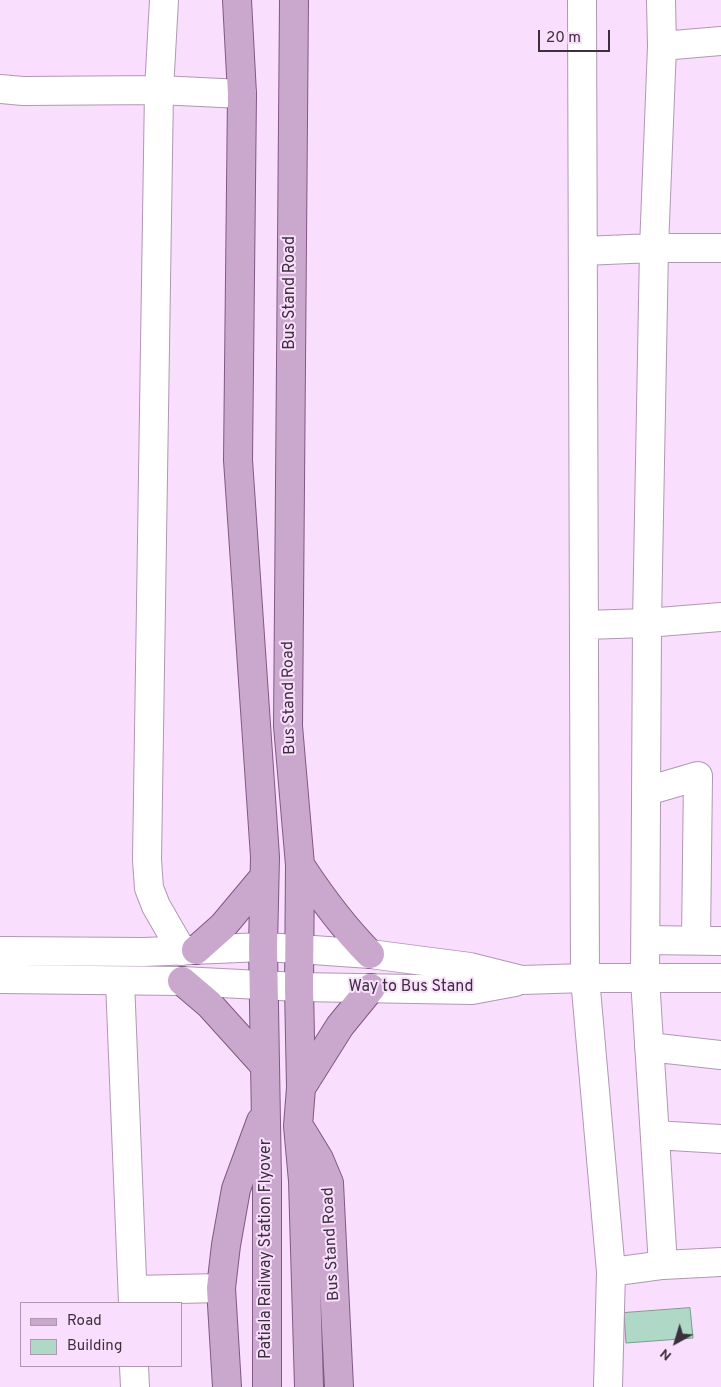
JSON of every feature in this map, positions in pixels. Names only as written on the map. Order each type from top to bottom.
[{"type":"main road","name":"Bus Stand Road","points":[[228,1387],[221,1288],[226,1245],[236,1189],[265,1110],[263,947],[265,857],[238,460],[242,94],[237,0]]},
{"type":"main road","name":"Bus Stand Road","points":[[294,0],[288,726],[300,865],[300,1088],[298,1126],[319,1159],[329,1183],[339,1387]]},
{"type":"main road","points":[[300,865],[327,906],[351,936],[370,954]]},
{"type":"main road","points":[[189,950],[223,926],[264,877]]},
{"type":"main road","points":[[182,981],[209,1004],[264,1065]]},
{"type":"main road","points":[[300,1088],[340,1026],[371,988]]},
{"type":"main road","name":"Patiala Railway Station Flyover","points":[[265,1110],[267,1387]]},
{"type":"main road","name":"Patiala Railway Station Flyover","points":[[298,1126],[303,1181],[308,1387]]},
{"type":"street","points":[[164,0],[159,90],[146,860],[149,888],[156,906],[189,950]]},
{"type":"street","points":[[582,0],[585,978],[611,1272],[608,1387]]},
{"type":"street","points":[[661,0],[662,46],[654,248],[647,623],[645,979],[663,1265]]},
{"type":"street","points":[[662,46],[721,41]]},
{"type":"street","points":[[0,89],[23,91],[159,90],[242,94]]},
{"type":"street","points":[[583,251],[721,248]]},
{"type":"street","points":[[584,625],[647,623],[721,617]]},
{"type":"street","points":[[646,940],[708,940],[698,776],[647,792]]},
{"type":"street","points":[[0,951],[144,952],[263,947],[370,954],[470,967],[522,980],[721,978]]},
{"type":"street","name":"Way to Bus Stand","points":[[0,979],[182,981],[263,986],[472,990],[522,980]]},
{"type":"street","points":[[120,981],[133,1297],[221,1288]]},
{"type":"street","points":[[649,1047],[721,1055]]},
{"type":"street","points":[[655,1135],[721,1139]]},
{"type":"street","points":[[611,1272],[663,1265],[721,1262]]},
{"type":"street","points":[[134,1367],[135,1387]]},
{"type":"building","points":[[690,1308],[693,1338],[626,1343],[624,1313]]}]
